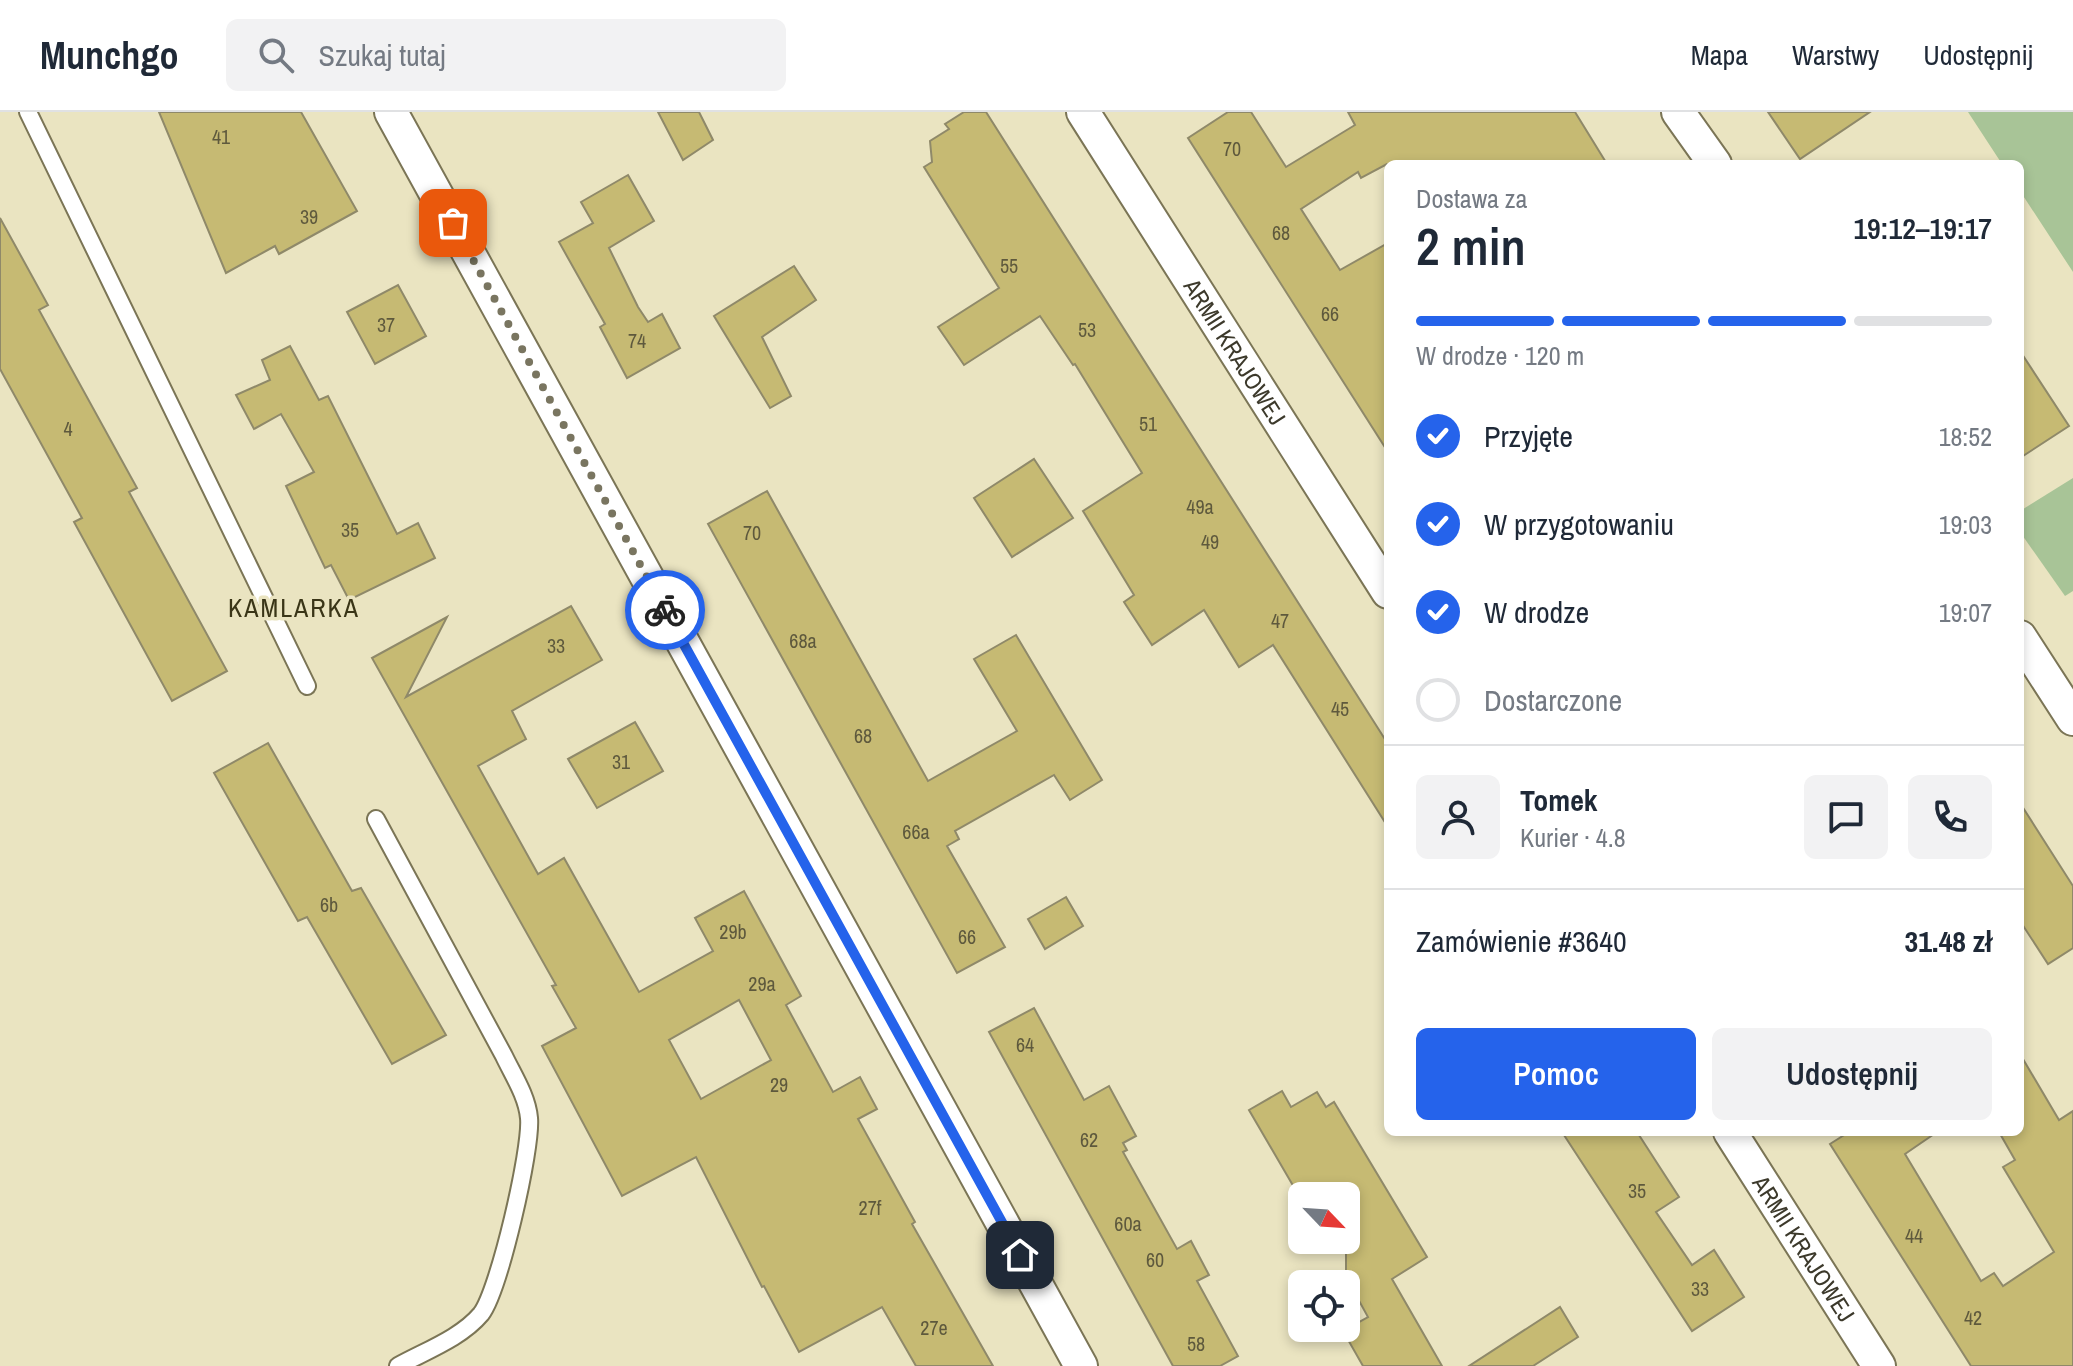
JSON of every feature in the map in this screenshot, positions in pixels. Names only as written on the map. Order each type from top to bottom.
[{"type":"street","points":[[391,112],[1081,1366]]},
{"type":"street","name":"ARMII KRAJOWEJ","points":[[1083,112],[1384,586]]},
{"type":"street","points":[[1678,112],[1712,160]]},
{"type":"street","points":[[2024,643],[2073,719]]},
{"type":"street","name":"ARMII KRAJOWEJ","points":[[1733,1136],[1879,1366]]},
{"type":"lane","points":[[28,112],[307,686]]},
{"type":"lane","points":[[376,819],[504,1056],[522,1091],[529,1116],[529,1143],[506,1246],[494,1288],[483,1311],[469,1326],[398,1366]]},
{"type":"green space","points":[[1968,112],[2073,112],[2073,272],[2024,197],[2024,160],[1999,160]]},
{"type":"green space","points":[[2073,478],[2073,591],[2065,596],[2024,538],[2024,509]]},
{"type":"building","points":[[159,112],[301,112],[357,211],[279,254],[275,246],[226,273]]},
{"type":"building","points":[[658,112],[699,112],[713,140],[683,160]]},
{"type":"building","points":[[964,112],[986,112],[1384,738],[1384,821],[1273,645],[1239,667],[1204,610],[1152,645],[1124,602],[1134,595],[1083,511],[1142,473],[1075,364],[1040,316],[964,365],[938,327],[999,288],[924,167],[932,162],[930,141],[949,129],[945,124]]},
{"type":"building","points":[[1228,112],[1251,112],[1286,167],[1355,125],[1348,112],[1575,112],[1605,160],[1384,160],[1384,166],[1361,178],[1358,172],[1301,209],[1340,270],[1384,245],[1384,446],[1188,138]]},
{"type":"building","points":[[1768,112],[1870,112],[1800,159]]},
{"type":"building","points":[[628,175],[654,221],[609,248],[648,322],[662,314],[680,348],[627,378],[600,327],[605,324],[559,242],[593,223],[581,202]]},
{"type":"building","points":[[0,218],[48,305],[39,310],[137,488],[129,492],[227,671],[172,701],[74,522],[82,518],[0,369]]},
{"type":"building","points":[[794,266],[816,300],[762,337],[791,396],[770,408],[714,316]]},
{"type":"building","points":[[398,285],[426,336],[375,364],[347,312]]},
{"type":"building","points":[[290,346],[319,400],[328,396],[397,534],[418,523],[435,558],[349,600],[331,565],[325,568],[286,486],[314,472],[281,414],[254,429],[236,395],[270,380],[262,360]]},
{"type":"building","points":[[2024,357],[2069,426],[2024,455]]},
{"type":"building","points":[[1034,459],[1073,518],[1012,557],[974,498]]},
{"type":"building","points":[[767,491],[928,781],[1017,731],[974,659],[1016,635],[1102,780],[1070,800],[1054,775],[955,831],[959,839],[947,846],[1005,947],[957,973],[708,524]]},
{"type":"building","points":[[571,606],[602,660],[512,711],[526,739],[478,766],[538,874],[564,858],[639,992],[713,951],[695,918],[744,891],[801,996],[786,1005],[833,1092],[860,1077],[877,1109],[858,1119],[915,1222],[912,1224],[993,1366],[916,1366],[882,1307],[799,1352],[696,1157],[622,1196],[542,1046],[576,1028],[552,986],[556,985],[372,658],[447,617],[406,697]],"holes":[[[739,1000],[771,1060],[701,1099],[669,1040]]]},
{"type":"building","points":[[635,722],[663,771],[597,808],[568,759]]},
{"type":"building","points":[[268,743],[352,891],[361,888],[446,1035],[392,1064],[307,917],[298,921],[214,773]]},
{"type":"building","points":[[2024,809],[2073,886],[2073,948],[2048,964],[2024,927]]},
{"type":"building","points":[[1066,897],[1083,926],[1045,949],[1028,919]]},
{"type":"building","points":[[1034,1008],[1084,1100],[1109,1086],[1136,1136],[1123,1143],[1127,1150],[1123,1152],[1177,1249],[1191,1241],[1209,1275],[1197,1281],[1238,1356],[1220,1366],[1173,1366],[989,1032]]},
{"type":"building","points":[[2024,1061],[2059,1120],[2073,1111],[2073,1366],[1971,1366],[1830,1144],[1843,1136],[1931,1136],[1905,1154],[1981,1281],[1994,1273],[2003,1286],[2054,1252],[2003,1167],[2015,1160],[2001,1136],[2024,1136]]},
{"type":"building","points":[[1282,1091],[1291,1107],[1317,1092],[1326,1107],[1334,1102],[1427,1257],[1392,1279],[1442,1366],[1363,1366],[1349,1342],[1360,1342],[1360,1321],[1368,1317],[1360,1302],[1360,1270],[1346,1270],[1346,1254],[1360,1254],[1360,1182],[1291,1182],[1249,1110]]},
{"type":"building","points":[[1565,1136],[1640,1136],[1679,1197],[1656,1212],[1692,1265],[1714,1250],[1744,1297],[1692,1331]]},
{"type":"building","points":[[1560,1307],[1578,1337],[1533,1366],[1469,1366]]},
{"type":"way so far","points":[[453,223],[665,610]]},
{"type":"district","name":"KAMLARKA","points":[[294,607]]},
{"type":"route","points":[[665,610],[1020,1255]]}]
